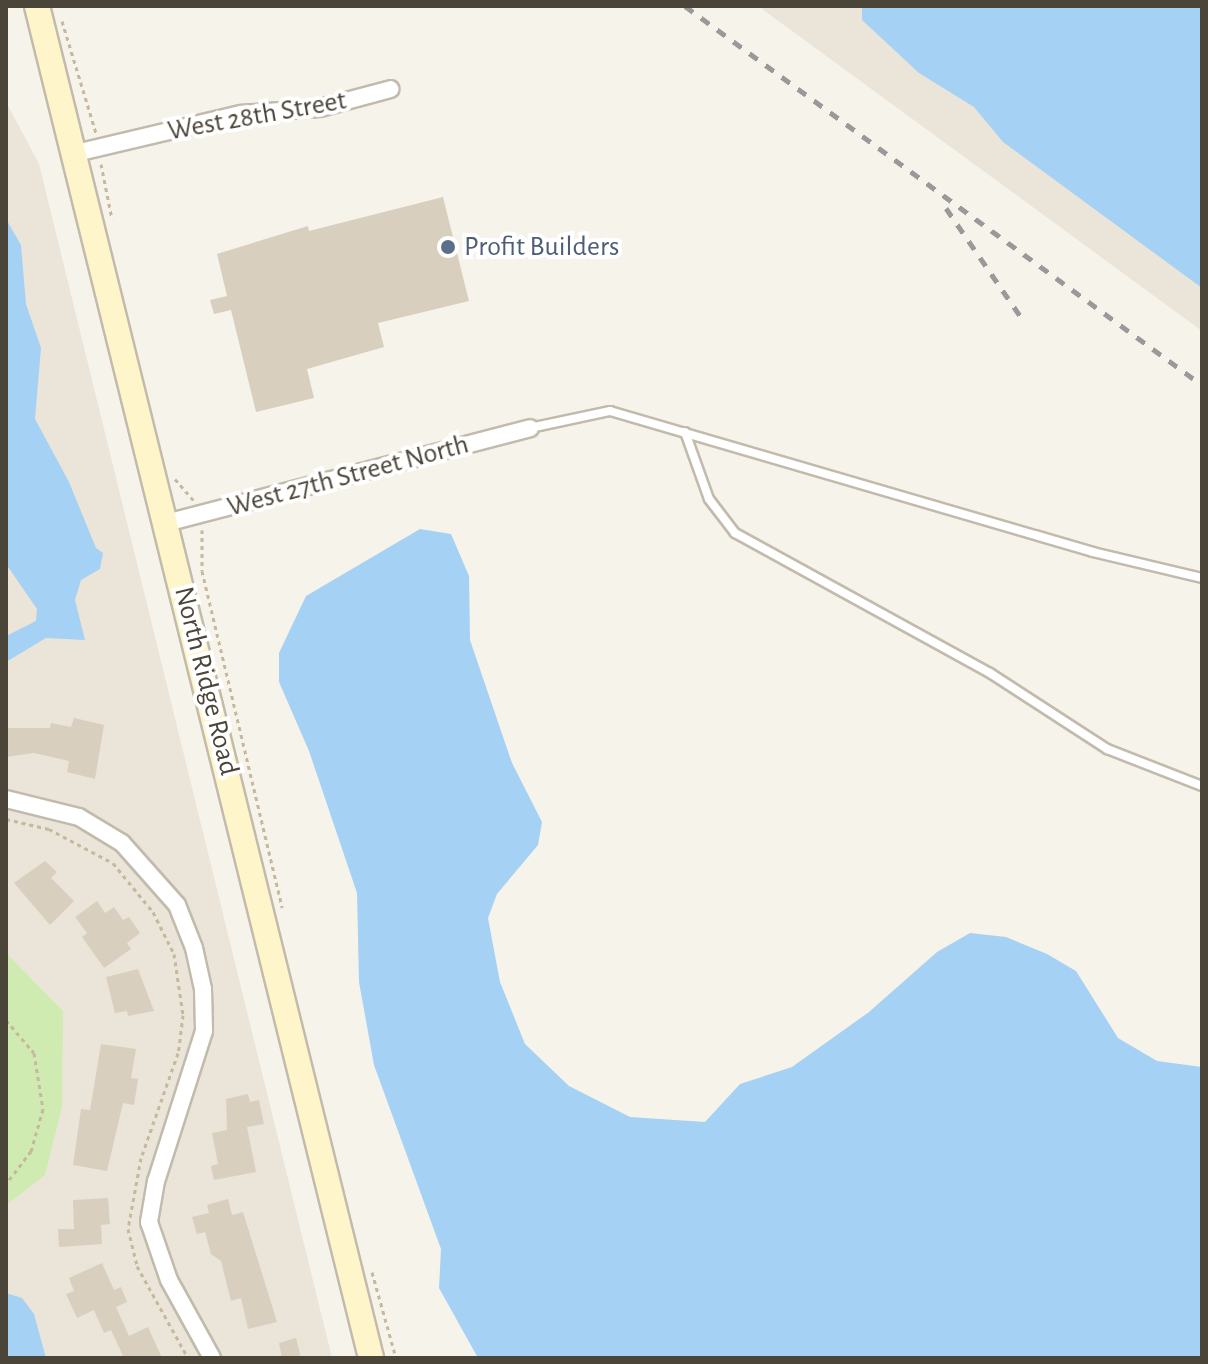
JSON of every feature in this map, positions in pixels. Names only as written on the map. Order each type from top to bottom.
[{"type":"main road","name":"North Ridge Road","points":[[37,6],[87,150],[166,523],[371,1358]]},
{"type":"street","name":"West 28th Street","points":[[87,150],[241,114],[320,108],[391,89]]},
{"type":"street","name":"West 27th Street North","points":[[166,523],[530,428]]},
{"type":"street","points":[[6,799],[79,817],[122,843],[177,905],[194,948],[203,989],[204,1031],[156,1181],[149,1222],[169,1280],[212,1358]]},
{"type":"lane","points":[[530,428],[610,411],[1093,552],[1202,578]]},
{"type":"lane","points":[[685,432],[709,499],[735,533],[990,673],[1107,749],[1202,786]]},
{"type":"path","points":[[61,17],[87,150],[113,222]]},
{"type":"path","points":[[173,476],[191,495],[204,538],[202,571],[285,922]]},
{"type":"path","points":[[6,819],[49,829],[113,863],[153,912],[174,954],[183,1015],[178,1053],[141,1158],[128,1229],[137,1266],[188,1358]]},
{"type":"path","points":[[6,1020],[34,1053],[43,1109],[31,1151],[6,1184]]},
{"type":"path","points":[[368,1259],[396,1358]]},
{"type":"shaded area","points":[[758,6],[1202,6],[1202,331]]},
{"type":"shaded area","points":[[6,102],[39,164],[332,1358],[6,1358]]},
{"type":"green space","points":[[6,953],[63,1011],[62,1107],[45,1175],[6,1205]]},
{"type":"water","points":[[862,6],[1202,6],[1202,288],[1003,142],[974,107],[919,73],[862,20]]},
{"type":"water","points":[[6,219],[21,245],[26,304],[41,348],[35,419],[69,482],[96,548],[103,553],[100,569],[81,580],[75,600],[85,640],[46,638],[6,662],[6,636],[36,621],[37,609],[6,564]]},
{"type":"water","points":[[420,529],[451,534],[469,576],[470,640],[512,763],[542,822],[538,845],[497,894],[488,918],[500,982],[525,1044],[569,1086],[630,1117],[705,1122],[740,1084],[792,1067],[869,1012],[937,952],[970,933],[1006,937],[1047,954],[1076,971],[1118,1038],[1157,1061],[1202,1067],[1202,1358],[478,1358],[439,1288],[441,1249],[374,1065],[359,982],[357,893],[309,751],[279,682],[279,653],[306,596]]},
{"type":"water","points":[[6,1293],[22,1298],[34,1314],[46,1358],[6,1358]]},
{"type":"building","points":[[443,197],[469,301],[378,323],[384,347],[307,369],[314,398],[256,412],[231,310],[214,314],[210,300],[227,296],[217,254],[308,226],[309,231]]},
{"type":"building","points":[[74,718],[104,725],[95,779],[67,772],[69,761],[34,753],[6,757],[6,728],[50,728],[51,723],[71,727]]},
{"type":"building","points":[[45,861],[57,872],[51,878],[74,901],[50,925],[14,883]]},
{"type":"building","points":[[97,901],[105,913],[114,907],[123,920],[129,917],[140,933],[127,943],[131,949],[104,968],[82,937],[87,933],[75,917]]},
{"type":"building","points":[[138,969],[154,1011],[128,1016],[127,1011],[115,1013],[106,977]]},
{"type":"building","points":[[101,1044],[136,1049],[131,1078],[138,1079],[134,1105],[123,1103],[107,1171],[73,1165],[81,1109],[90,1110]]},
{"type":"building","points":[[248,1094],[250,1102],[259,1100],[264,1124],[247,1127],[256,1172],[214,1180],[211,1166],[218,1164],[212,1133],[227,1130],[226,1099]]},
{"type":"building","points":[[108,1198],[110,1224],[101,1225],[102,1244],[59,1247],[58,1229],[74,1229],[73,1200]]},
{"type":"building","points":[[228,1199],[232,1215],[243,1212],[277,1322],[248,1329],[241,1298],[231,1301],[221,1261],[211,1254],[205,1232],[197,1234],[192,1217],[209,1213],[207,1205]]},
{"type":"building","points":[[102,1263],[114,1290],[121,1287],[127,1302],[116,1307],[129,1336],[148,1327],[162,1358],[124,1358],[111,1330],[104,1333],[94,1310],[77,1318],[66,1294],[74,1291],[69,1278]]},
{"type":"building","points":[[296,1338],[301,1358],[282,1358],[279,1343]]},
{"type":"railway","points":[[685,6],[1202,385]]},
{"type":"railway","points":[[946,208],[1021,317]]},
{"type":"place","name":"Profit Builders","points":[[448,247]]}]
